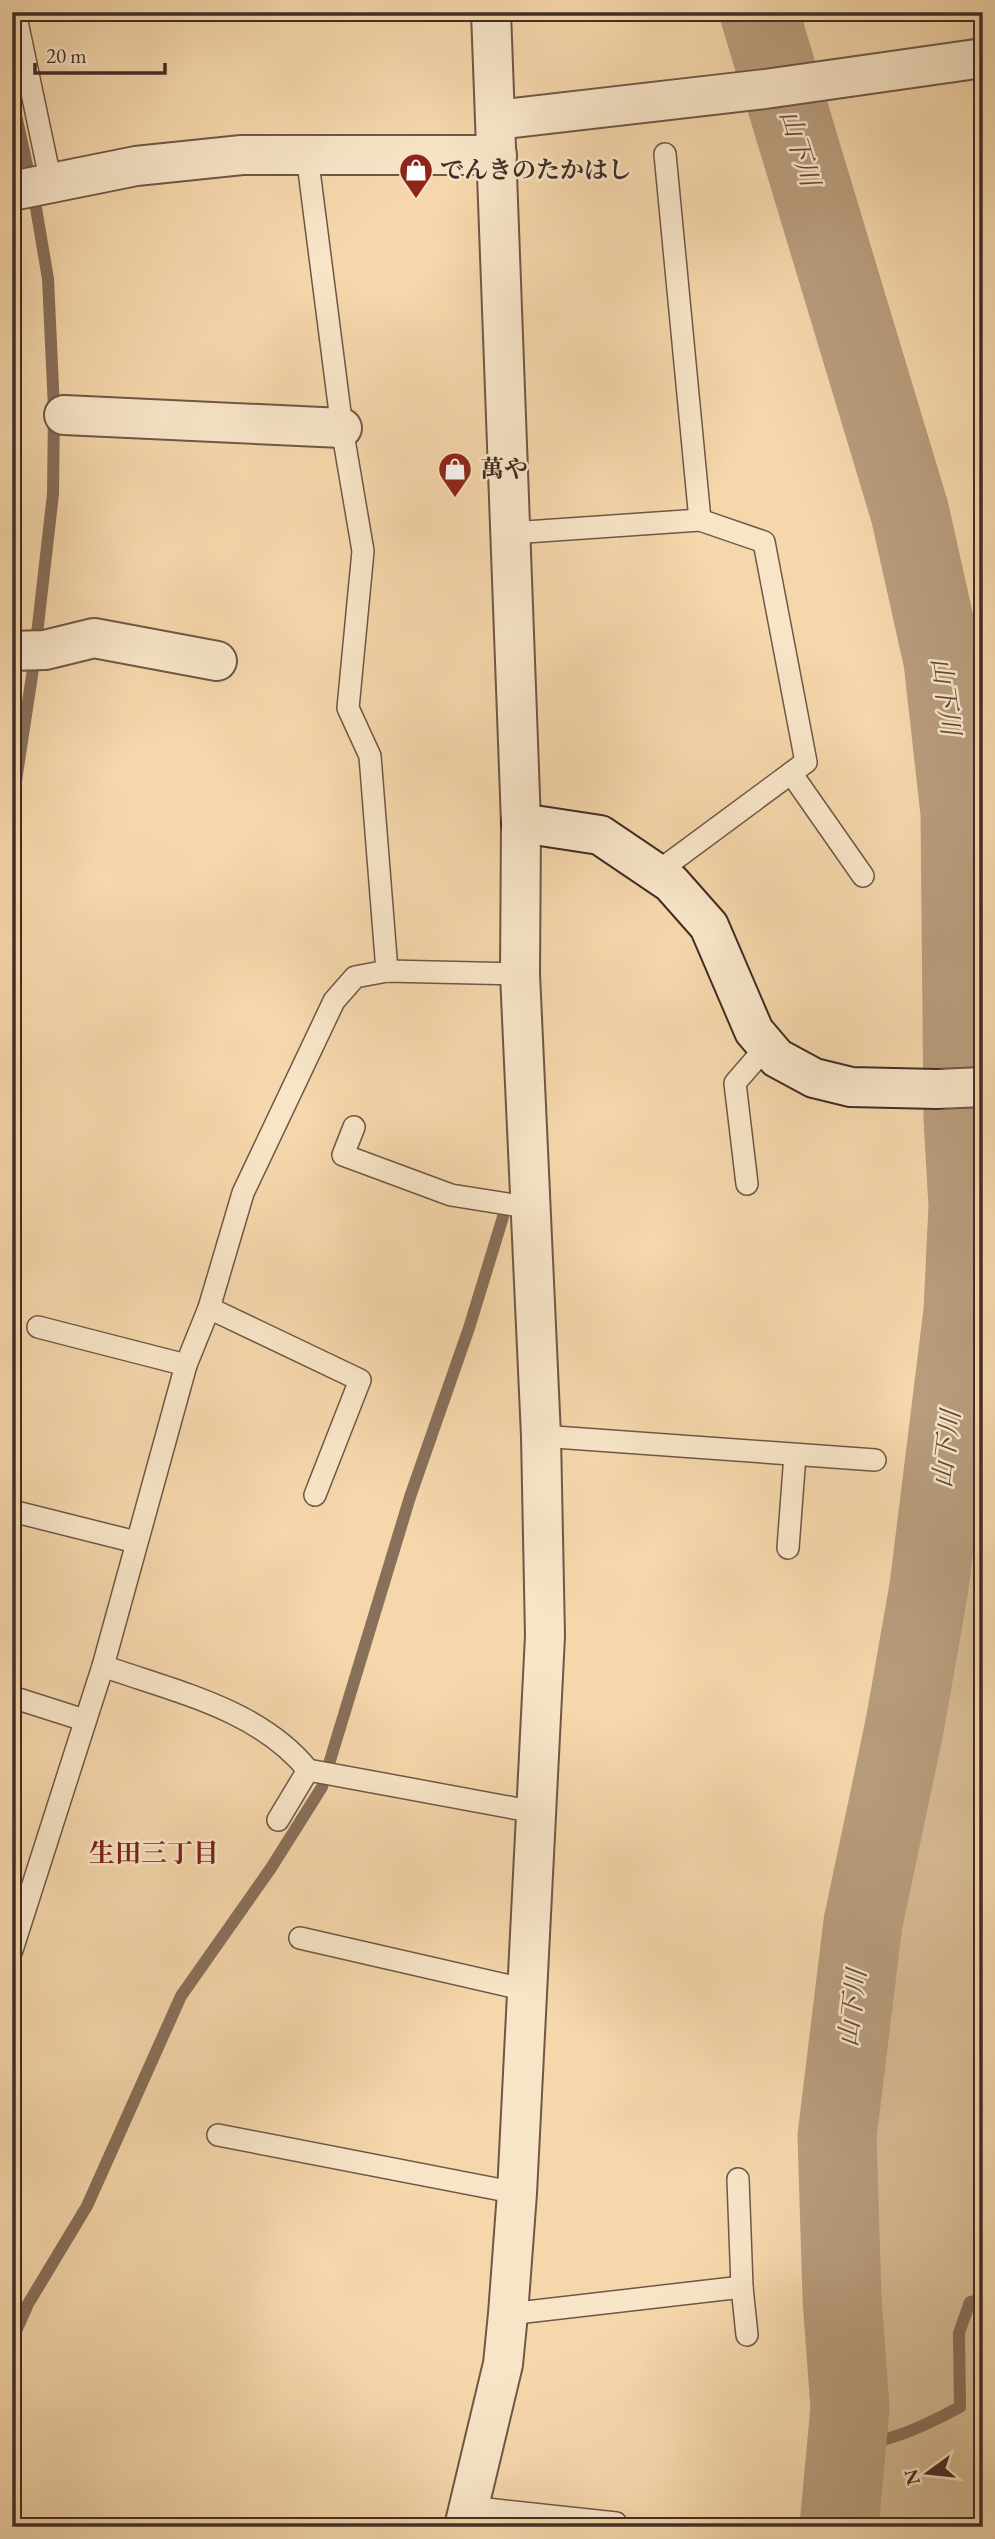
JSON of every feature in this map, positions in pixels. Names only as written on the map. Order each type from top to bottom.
[{"type":"street","points":[[466,2517],[503,2364],[508,2314],[517,2193],[545,1636],[541,1436],[520,974],[521,823],[491,12]]},
{"type":"street","points":[[27,188],[136,166],[242,155],[307,155],[496,138],[765,89],[983,58]]},
{"type":"street","points":[[64,415],[342,428]]},
{"type":"street","points":[[27,651],[94,638],[217,661]]},
{"type":"street","points":[[521,823],[600,835],[671,883],[709,926],[754,1031],[777,1058],[814,1078],[851,1087],[936,1090],[981,1087]]},
{"type":"lane","points":[[15,12],[27,188]]},
{"type":"lane","points":[[665,154],[700,520]]},
{"type":"lane","points":[[307,155],[342,428],[363,551],[348,708],[370,756],[387,971]]},
{"type":"lane","points":[[511,533],[700,520],[764,542],[806,762],[656,873]]},
{"type":"lane","points":[[791,773],[863,876]]},
{"type":"lane","points":[[12,1950],[103,1666],[187,1365],[209,1308],[243,1193],[334,1001],[355,977],[387,971],[520,974]]},
{"type":"lane","points":[[747,1184],[736,1083],[767,1046]]},
{"type":"lane","points":[[354,1127],[343,1155],[451,1195],[532,1208]]},
{"type":"lane","points":[[209,1308],[360,1380],[314,1495]]},
{"type":"lane","points":[[38,1326],[187,1365]]},
{"type":"lane","points":[[541,1436],[876,1461]]},
{"type":"lane","points":[[788,1548],[796,1454]]},
{"type":"lane","points":[[12,1511],[136,1542]]},
{"type":"lane","points":[[103,1666],[239,1715],[295,1754],[308,1770],[535,1812]]},
{"type":"lane","points":[[12,1697],[85,1720]]},
{"type":"lane","points":[[278,1820],[308,1770]]},
{"type":"lane","points":[[300,1938],[527,1990]]},
{"type":"lane","points":[[218,2135],[517,2193]]},
{"type":"lane","points":[[738,2179],[742,2287],[747,2335]]},
{"type":"lane","points":[[508,2314],[742,2287]]},
{"type":"lane","points":[[466,2517],[616,2523]]},
{"type":"shaded area","points":[[983,1481],[983,2527],[857,2527],[863,2475],[863,2399],[853,2298],[857,2141],[896,1921]]},
{"type":"waterway","name":"山下川","points":[[759,12],[910,513],[943,661],[960,813],[963,1118],[968,1206],[963,1311],[929,1587],[905,1724],[863,1923],[837,2136],[842,2298],[850,2408],[839,2527]]},
{"type":"waterway","points":[[12,97],[35,202],[48,279],[54,409],[53,494],[33,669],[12,807]]},
{"type":"waterway","points":[[12,2340],[28,2304],[87,2206],[181,1996],[271,1868],[322,1787],[410,1497],[469,1328],[503,1217]]},
{"type":"waterway","points":[[847,2445],[891,2438],[960,2407],[959,2333],[970,2302],[983,2299]]},
{"type":"place","name":"でんきのたかはし","points":[[416,200]]},
{"type":"place","name":"萬や","points":[[455,499]]},
{"type":"district","name":"生田三丁目","points":[[154,1853]]}]
